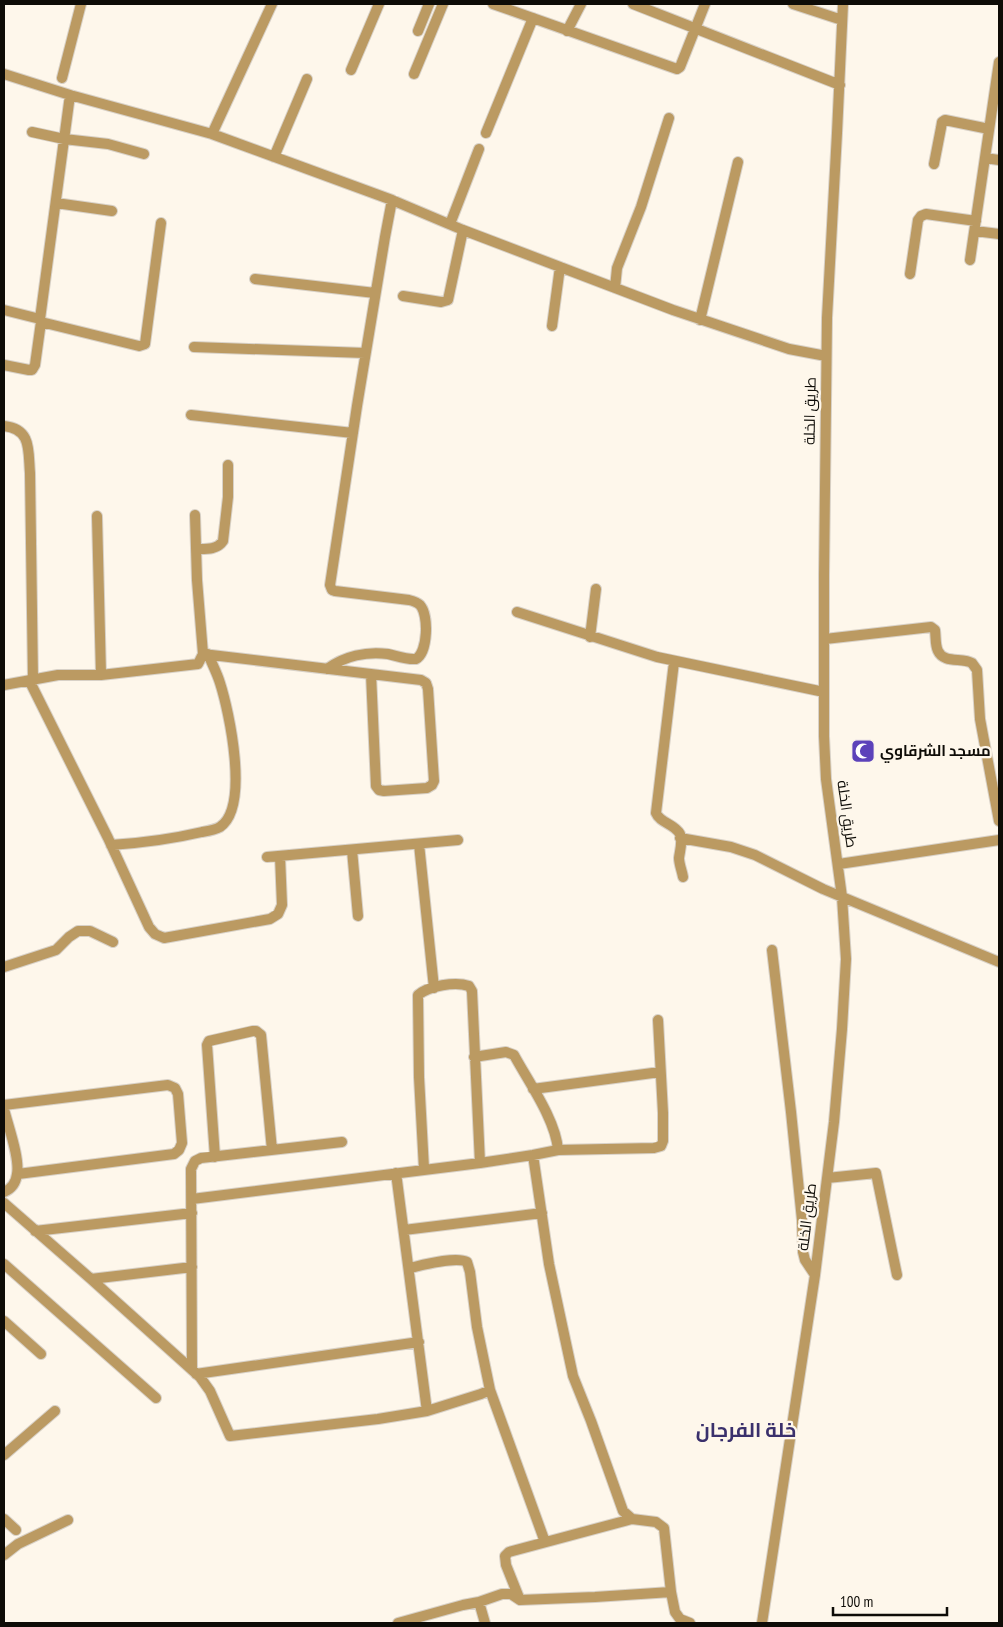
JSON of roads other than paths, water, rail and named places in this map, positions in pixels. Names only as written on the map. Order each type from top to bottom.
[{"type":"street","points":[[62,78],[81,4]]},
{"type":"street","points":[[212,134],[272,4]]},
{"type":"street","points":[[351,70],[379,4]]},
{"type":"street","points":[[418,31],[430,4]]},
{"type":"street","points":[[414,74],[443,4]]},
{"type":"street","points":[[493,4],[677,69],[680,67],[705,4]]},
{"type":"street","points":[[567,31],[581,4]]},
{"type":"street","points":[[633,4],[840,85]]},
{"type":"street","points":[[793,4],[842,20]]},
{"type":"street","name":"طريق الخلة","points":[[762,1623],[815,1275],[834,1122],[846,959],[839,864],[826,779],[824,692],[827,318],[843,4]]},
{"type":"street","points":[[486,133],[533,18]]},
{"type":"street","points":[[970,260],[999,62]]},
{"type":"street","points":[[4,74],[70,95],[212,134],[392,200],[463,230],[700,320],[789,349],[826,356]]},
{"type":"street","points":[[274,157],[307,79]]},
{"type":"street","points":[[4,366],[29,370],[34,368],[70,95]]},
{"type":"street","points":[[615,288],[617,268],[641,207],[669,118]]},
{"type":"street","points":[[934,164],[942,122],[945,120],[989,129]]},
{"type":"street","points":[[32,132],[64,139],[108,144],[144,154]]},
{"type":"street","points":[[450,224],[479,149]]},
{"type":"street","points":[[985,158],[999,160]]},
{"type":"street","points":[[700,320],[738,162]]},
{"type":"street","points":[[327,669],[340,660],[363,655],[386,654],[416,659],[422,654],[425,642],[426,628],[423,610],[417,603],[409,600],[335,592],[331,588],[337,534],[365,353],[392,200]]},
{"type":"street","points":[[56,203],[112,211]]},
{"type":"street","points":[[910,274],[918,220],[921,216],[926,214],[999,234]]},
{"type":"street","points":[[4,310],[139,346],[145,344],[161,223]]},
{"type":"street","points":[[403,296],[441,302],[448,300],[463,230]]},
{"type":"street","points":[[552,326],[560,267]]},
{"type":"street","points":[[255,280],[375,293]]},
{"type":"street","points":[[194,347],[365,353]]},
{"type":"street","points":[[191,415],[353,433]]},
{"type":"street","points":[[4,426],[11,427],[24,434],[28,444],[30,483],[31,680],[149,927],[155,934],[164,938],[270,919],[278,914],[282,905],[280,856]]},
{"type":"street","points":[[196,549],[214,548],[222,544],[228,497],[228,465]]},
{"type":"street","points":[[111,845],[142,843],[195,834],[222,826],[228,818],[235,795],[236,780],[231,731],[220,680],[206,654],[196,549],[195,515]]},
{"type":"street","points":[[97,516],[101,675]]},
{"type":"street","points":[[590,637],[596,589]]},
{"type":"street","points":[[517,612],[590,637],[674,662],[824,692]]},
{"type":"street","points":[[825,639],[931,627],[936,630],[937,650],[941,655],[948,659],[972,663],[977,670],[980,719],[999,821]]},
{"type":"street","points":[[4,685],[58,675],[101,675],[194,665],[201,661],[206,654]]},
{"type":"street","points":[[206,654],[421,680],[426,683],[428,689],[434,781],[432,786],[428,788],[384,791],[379,790],[376,786],[371,674]]},
{"type":"street","points":[[674,662],[656,813],[658,817],[677,830],[680,838],[683,877]]},
{"type":"street","points":[[680,838],[731,847],[756,855],[800,878],[999,962]]},
{"type":"street","points":[[267,857],[458,840]]},
{"type":"street","points":[[839,864],[999,840]]},
{"type":"street","points":[[418,844],[434,988]]},
{"type":"street","points":[[352,850],[358,916]]},
{"type":"street","points":[[4,967],[56,950],[78,931],[90,931],[113,942]]},
{"type":"street","points":[[772,950],[802,1220],[802,1252],[815,1275]]},
{"type":"street","points":[[424,1169],[417,996],[434,988],[460,984],[471,988],[480,1163]]},
{"type":"street","points":[[192,1199],[533,1156],[558,1150],[654,1148],[661,1146],[663,1141],[663,1113],[658,1020]]},
{"type":"street","points":[[215,1157],[207,1045],[209,1041],[253,1031],[260,1035],[272,1150]]},
{"type":"street","points":[[474,1057],[506,1052],[514,1055],[548,1117],[556,1135],[558,1150]]},
{"type":"street","points":[[533,1089],[660,1072]]},
{"type":"street","points":[[4,1105],[168,1085],[175,1088],[178,1094],[182,1143],[174,1154],[18,1174]]},
{"type":"street","points":[[4,1109],[18,1174],[15,1183],[4,1192]]},
{"type":"street","points":[[194,1372],[193,1164],[197,1160],[215,1157],[342,1142]]},
{"type":"street","points":[[533,1156],[549,1264],[573,1376],[623,1510],[632,1519]]},
{"type":"street","points":[[396,1172],[427,1410]]},
{"type":"street","points":[[827,1178],[876,1173],[897,1275]]},
{"type":"street","points":[[4,1203],[194,1372],[210,1391],[230,1436],[369,1421],[427,1410],[490,1390]]},
{"type":"street","points":[[35,1231],[192,1213]]},
{"type":"street","points":[[404,1230],[542,1213]]},
{"type":"street","points":[[410,1268],[463,1259],[467,1262],[477,1327],[490,1390],[545,1542]]},
{"type":"street","points":[[4,1264],[156,1398]]},
{"type":"street","points":[[91,1279],[192,1266]]},
{"type":"street","points":[[4,1321],[41,1354]]},
{"type":"street","points":[[194,1372],[419,1342]]},
{"type":"street","points":[[4,1455],[55,1411]]},
{"type":"street","points":[[4,1519],[16,1530]]},
{"type":"street","points":[[520,1600],[506,1565],[505,1556],[509,1552],[632,1519],[656,1522],[664,1528],[674,1612],[680,1620],[690,1623]]},
{"type":"street","points":[[4,1555],[18,1544],[68,1520]]},
{"type":"street","points":[[398,1623],[414,1621],[502,1594],[511,1594],[520,1600],[671,1592]]},
{"type":"street","points":[[479,1602],[485,1623]]},
{"type":"place","name":"مسجد الشرقاوي","points":[[863,751]]},
{"type":"district","name":"خلة الفرجان","points":[[746,1430]]}]
